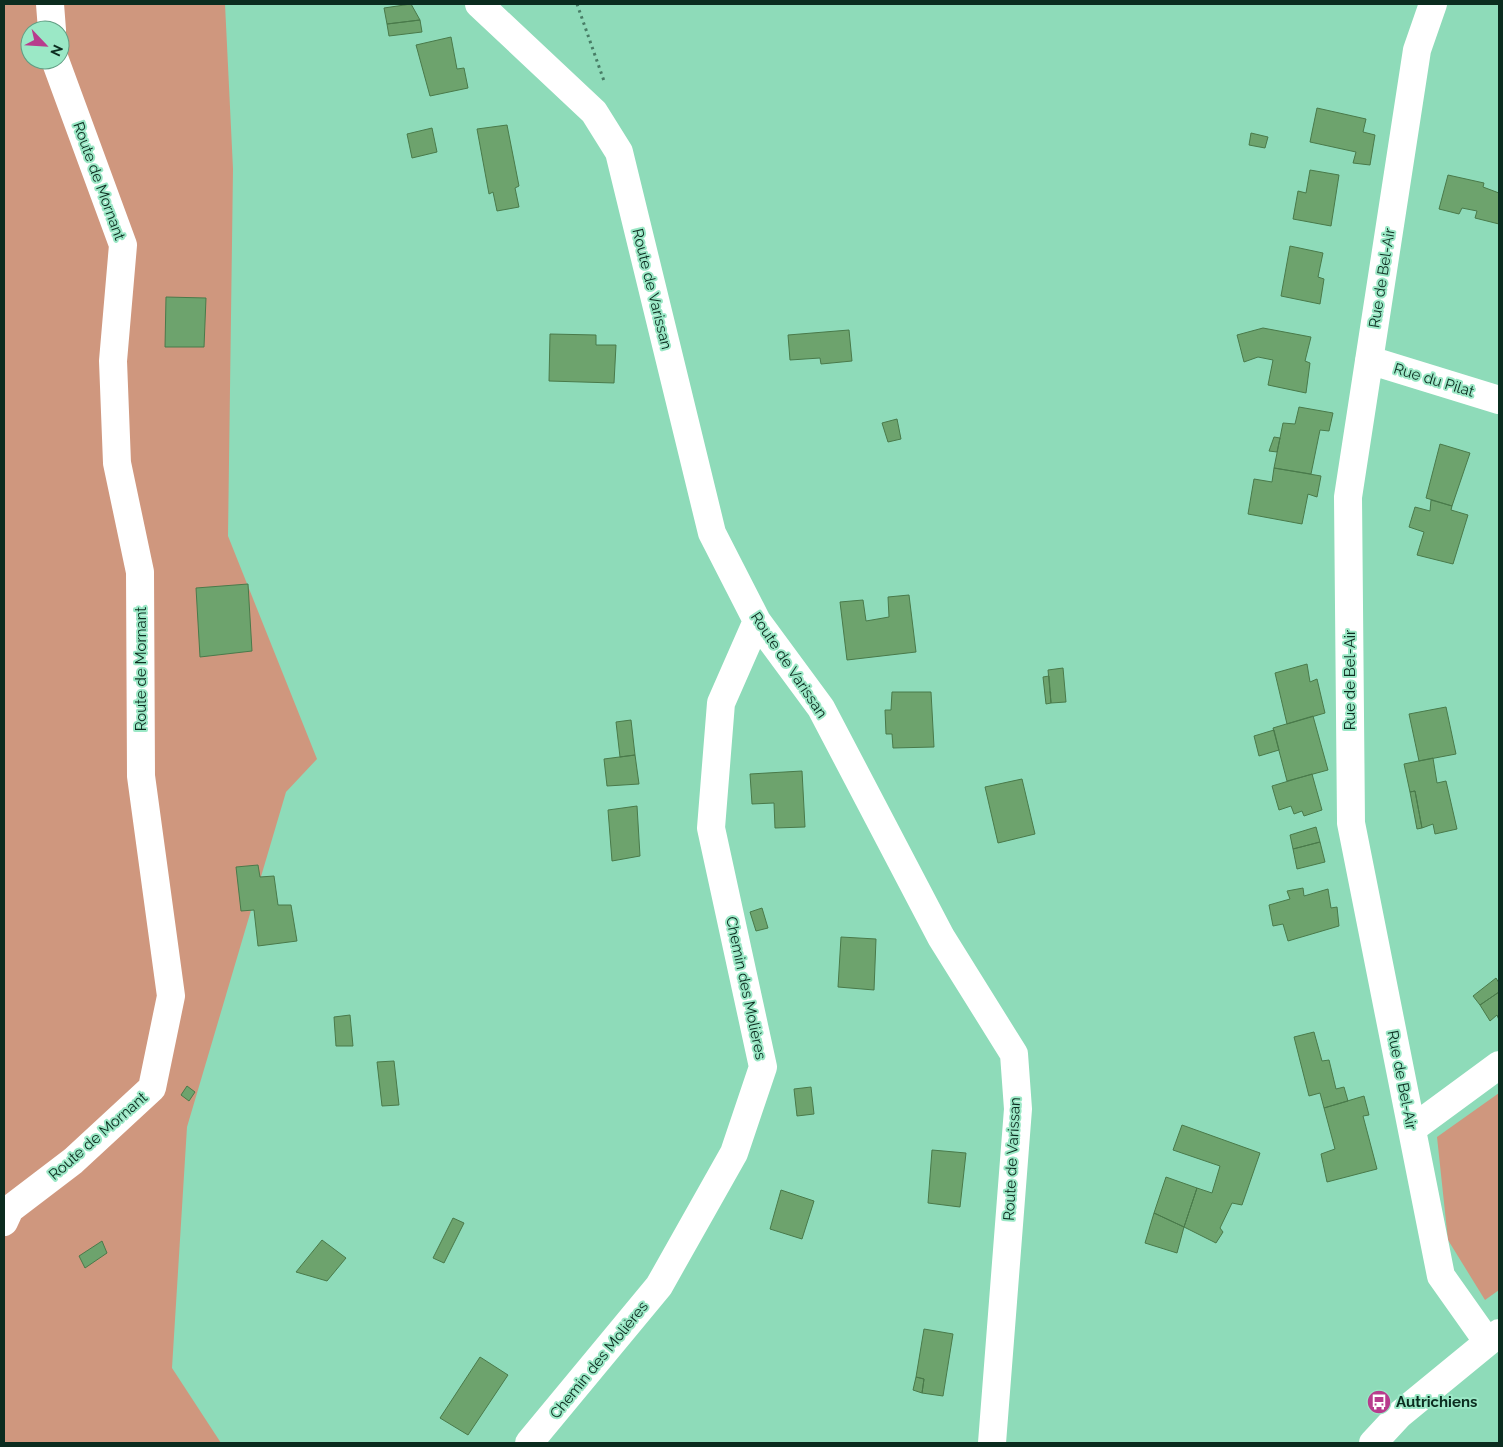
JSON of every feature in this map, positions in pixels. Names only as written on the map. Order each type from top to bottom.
[{"type":"street","points":[[50,4],[51,20]]},
{"type":"street","name":"Route de Varissan","points":[[479,4],[594,112],[619,152],[712,533],[757,621],[821,708],[941,937],[1014,1054],[1018,1109],[992,1443]]},
{"type":"street","name":"Rue de Bel-Air","points":[[1433,4],[1417,50],[1348,498],[1351,823],[1441,1276],[1493,1337]]},
{"type":"street","name":"Route de Mornant","points":[[4,1222],[10,1209],[73,1161],[152,1088],[170,996],[141,776],[140,572],[117,463],[113,361],[123,245],[59,70]]},
{"type":"street","name":"Rue du Pilat","points":[[1369,360],[1499,400]]},
{"type":"street","name":"Chemin des Molières","points":[[530,1443],[659,1286],[734,1153],[763,1066],[712,828],[721,702],[757,621]]},
{"type":"street","points":[[1412,1129],[1499,1065]]},
{"type":"street","points":[[1374,1443],[1399,1415],[1493,1337]]},
{"type":"shaded area","points":[[4,4],[225,4],[233,169],[228,536],[317,759],[286,792],[187,1127],[172,1368],[221,1443],[4,1443]]},
{"type":"shaded area","points":[[1499,1093],[1499,1290],[1485,1300],[1448,1240],[1437,1137]]},
{"type":"building","points":[[411,4],[420,20],[387,24],[384,8]]},
{"type":"building","points":[[420,20],[422,32],[389,36],[387,24]]},
{"type":"building","points":[[451,37],[457,69],[464,68],[468,88],[430,96],[416,45]]},
{"type":"building","points":[[1317,108],[1366,119],[1363,132],[1375,135],[1370,165],[1353,163],[1356,152],[1310,142]]},
{"type":"building","points":[[507,125],[519,186],[515,188],[519,207],[497,211],[493,192],[489,194],[477,129]]},
{"type":"building","points":[[432,128],[437,152],[412,158],[407,134]]},
{"type":"building","points":[[1251,133],[1268,137],[1265,148],[1249,145]]},
{"type":"building","points":[[1310,170],[1339,175],[1331,226],[1293,219],[1298,191],[1306,193]]},
{"type":"building","points":[[1448,175],[1484,183],[1483,187],[1499,193],[1499,224],[1475,218],[1477,211],[1462,208],[1459,214],[1439,209]]},
{"type":"building","points":[[1290,246],[1323,253],[1318,277],[1324,279],[1320,304],[1281,296]]},
{"type":"building","points":[[166,297],[206,298],[204,347],[165,347]]},
{"type":"building","points":[[1263,328],[1311,337],[1305,361],[1310,363],[1306,393],[1268,385],[1273,360],[1258,357],[1244,362],[1237,335]]},
{"type":"building","points":[[849,330],[852,361],[821,364],[820,358],[790,360],[788,335]]},
{"type":"building","points":[[550,334],[596,335],[596,345],[616,345],[614,383],[549,381]]},
{"type":"building","points":[[1299,407],[1333,413],[1329,431],[1320,430],[1311,474],[1274,468],[1283,423],[1295,424]]},
{"type":"building","points":[[897,419],[901,439],[888,442],[882,423]]},
{"type":"building","points":[[1274,437],[1280,438],[1277,452],[1269,451]]},
{"type":"building","points":[[1440,444],[1470,453],[1452,506],[1426,498]]},
{"type":"building","points":[[1274,468],[1321,476],[1317,497],[1308,494],[1302,524],[1248,514],[1254,479],[1272,482]]},
{"type":"building","points":[[1431,500],[1452,506],[1451,510],[1468,515],[1453,564],[1417,555],[1424,532],[1409,527],[1415,507],[1430,511]]},
{"type":"building","points":[[248,584],[252,651],[200,657],[196,588]]},
{"type":"building","points":[[909,595],[916,652],[847,660],[840,602],[863,600],[866,621],[889,617],[888,597]]},
{"type":"building","points":[[1307,664],[1310,682],[1317,679],[1325,713],[1287,724],[1275,673]]},
{"type":"building","points":[[1063,668],[1066,702],[1051,703],[1048,670]]},
{"type":"building","points":[[1049,676],[1051,703],[1046,704],[1043,677]]},
{"type":"building","points":[[892,692],[931,692],[934,747],[893,748],[892,734],[886,734],[885,710],[891,710]]},
{"type":"building","points":[[1446,707],[1456,754],[1419,761],[1409,714]]},
{"type":"building","points":[[1313,716],[1328,770],[1287,781],[1273,728]]},
{"type":"building","points":[[631,720],[635,755],[620,757],[616,722]]},
{"type":"building","points":[[1274,730],[1279,750],[1259,756],[1254,736]]},
{"type":"building","points":[[635,755],[639,784],[607,786],[604,759]]},
{"type":"building","points":[[1433,758],[1437,783],[1446,781],[1457,829],[1435,834],[1433,824],[1422,828],[1415,791],[1410,792],[1404,764]]},
{"type":"building","points":[[802,771],[805,827],[775,828],[774,803],[752,804],[750,774]]},
{"type":"building","points":[[1312,774],[1322,810],[1304,816],[1302,811],[1294,814],[1291,806],[1279,810],[1272,786]]},
{"type":"building","points":[[1022,779],[1035,834],[998,843],[985,787]]},
{"type":"building","points":[[1415,791],[1422,828],[1417,829],[1410,792]]},
{"type":"building","points":[[637,806],[640,856],[612,861],[608,810]]},
{"type":"building","points":[[1316,827],[1320,842],[1293,849],[1290,835]]},
{"type":"building","points":[[1320,842],[1325,862],[1297,869],[1293,849]]},
{"type":"building","points":[[258,865],[260,877],[274,876],[278,905],[291,905],[297,941],[258,946],[254,910],[241,911],[236,867]]},
{"type":"building","points":[[1303,888],[1304,896],[1328,889],[1331,908],[1337,907],[1339,926],[1288,941],[1283,924],[1273,926],[1269,905],[1290,899],[1287,891]]},
{"type":"building","points":[[762,908],[768,928],[756,931],[750,912]]},
{"type":"building","points":[[841,937],[876,939],[874,990],[838,987]]},
{"type":"building","points":[[1496,978],[1499,983],[1499,992],[1480,1005],[1473,996]]},
{"type":"building","points":[[1499,992],[1499,1020],[1497,1015],[1490,1021],[1480,1005]]},
{"type":"building","points":[[350,1015],[353,1046],[336,1046],[334,1017]]},
{"type":"building","points":[[1314,1032],[1322,1061],[1329,1060],[1336,1089],[1344,1087],[1348,1101],[1324,1108],[1320,1093],[1309,1096],[1294,1037]]},
{"type":"building","points":[[394,1061],[399,1105],[382,1106],[377,1062]]},
{"type":"building","points":[[187,1086],[195,1092],[189,1101],[181,1095]]},
{"type":"building","points":[[811,1087],[814,1114],[797,1116],[794,1089]]},
{"type":"building","points":[[1364,1096],[1369,1115],[1363,1116],[1377,1169],[1327,1182],[1321,1154],[1335,1149],[1324,1108]]},
{"type":"building","points":[[1182,1125],[1260,1153],[1242,1205],[1232,1203],[1220,1228],[1223,1232],[1216,1243],[1184,1227],[1197,1188],[1212,1193],[1220,1166],[1173,1150]]},
{"type":"building","points":[[932,1150],[966,1153],[960,1207],[928,1203]]},
{"type":"building","points":[[1166,1177],[1197,1188],[1184,1227],[1154,1213]]},
{"type":"building","points":[[781,1190],[814,1201],[802,1239],[770,1229]]},
{"type":"building","points":[[1154,1213],[1184,1227],[1177,1253],[1145,1243]]},
{"type":"building","points":[[453,1218],[464,1223],[444,1263],[433,1258]]},
{"type":"building","points":[[322,1240],[346,1258],[327,1281],[296,1272]]},
{"type":"building","points":[[102,1241],[107,1253],[85,1268],[79,1256]]},
{"type":"building","points":[[924,1329],[953,1334],[943,1396],[922,1393],[924,1379],[916,1377]]},
{"type":"building","points":[[480,1357],[508,1375],[468,1435],[440,1418]]},
{"type":"building","points":[[916,1377],[924,1379],[922,1393],[913,1390]]},
{"type":"place","name":"Autrichiens","points":[[1379,1402]]}]
